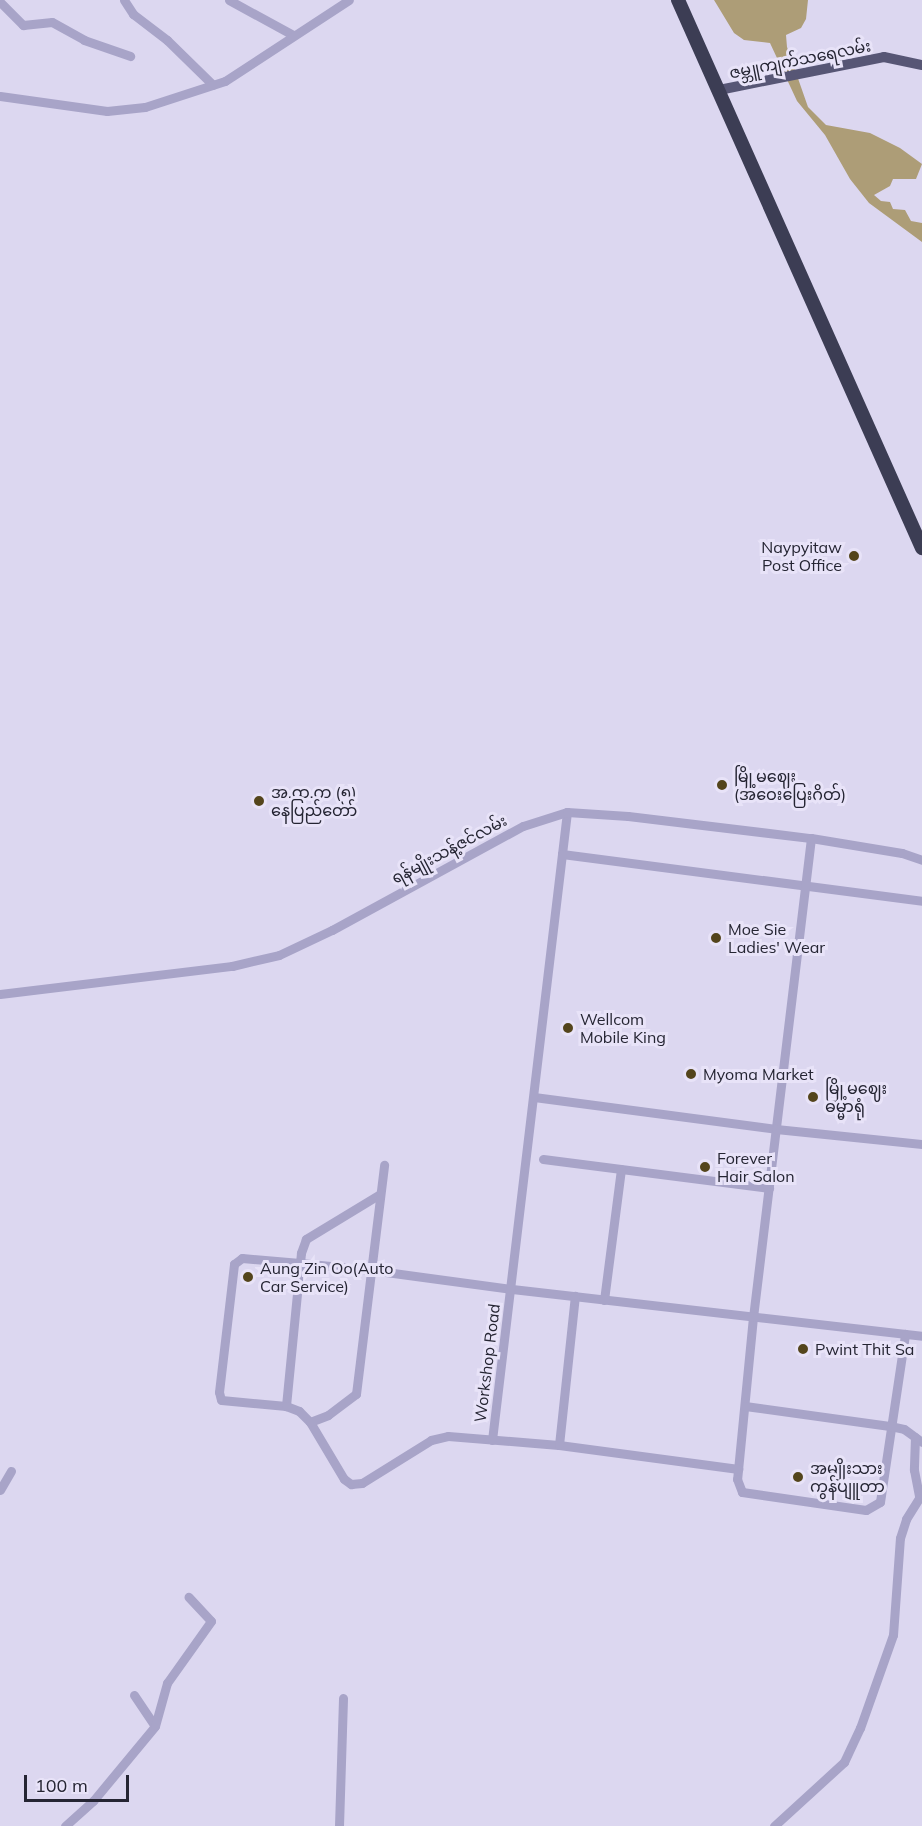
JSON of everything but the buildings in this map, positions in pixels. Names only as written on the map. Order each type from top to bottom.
[{"type":"highway","points":[[678,0],[922,548]]},
{"type":"main road","name":"ဇမ္ဘူကျက်သရေလမ်း","points":[[719,90],[884,57],[922,65]]},
{"type":"street","points":[[124,0],[133,14],[167,40],[213,85]]},
{"type":"street","points":[[229,0],[292,35]]},
{"type":"street","points":[[0,96],[106,111],[145,107],[225,81],[292,35],[349,0]]},
{"type":"street","points":[[0,2],[23,25],[52,22],[84,40],[130,56]]},
{"type":"street","name":"ရန်မျိုးသန့်ဇင်လမ်း","points":[[0,994],[232,966],[279,954],[332,930],[524,826],[567,812],[628,816],[811,838],[891,851],[922,860]]},
{"type":"street","name":"Workshop Road","points":[[492,1440],[512,1289],[567,812]]},
{"type":"street","points":[[811,838],[753,1317],[738,1469],[737,1486],[742,1492],[866,1510],[880,1502],[905,1334]]},
{"type":"street","points":[[562,854],[922,902]]},
{"type":"street","points":[[534,1096],[776,1129],[922,1144]]},
{"type":"street","points":[[543,1159],[769,1188]]},
{"type":"street","points":[[310,1422],[328,1414],[356,1394],[384,1165]]},
{"type":"street","points":[[604,1300],[621,1169]]},
{"type":"street","points":[[286,1406],[300,1263],[306,1239],[380,1194]]},
{"type":"street","points":[[738,1469],[559,1444],[448,1436],[431,1440],[373,1478],[351,1484],[344,1479],[310,1422],[299,1411],[286,1406],[221,1400],[219,1392],[234,1264],[242,1258],[371,1270],[512,1289],[922,1336]]},
{"type":"street","points":[[559,1444],[575,1296]]},
{"type":"street","points":[[745,1406],[890,1426],[904,1429],[919,1440],[914,1470],[921,1495],[906,1519],[900,1538],[893,1635],[860,1728],[844,1762],[817,1790],[774,1826]]},
{"type":"street","points":[[0,1490],[11,1471]]},
{"type":"street","points":[[65,1826],[93,1801],[155,1726],[167,1683],[211,1621],[189,1597]]},
{"type":"street","points":[[134,1695],[155,1726]]},
{"type":"street","points":[[339,1826],[343,1698]]},
{"type":"shaded area","points":[[714,0],[808,0],[806,19],[801,28],[786,35],[787,47],[808,107],[826,125],[870,133],[900,148],[922,164],[916,179],[893,179],[890,186],[874,195],[881,201],[890,202],[893,209],[905,210],[911,221],[922,223],[922,242],[869,203],[850,179],[825,135],[797,101],[770,43],[744,40],[734,33]]},
{"type":"place","name":"Naypyitaw Post Office","points":[[854,556]]},
{"type":"place","name":"မြို့မဈေး (အဝေးပြေးဂိတ်)","points":[[722,785]]},
{"type":"place","name":"အ.ထ.က (၅) နေပြည်တော်","points":[[259,801]]},
{"type":"place","name":"Moe Sie Ladies' Wear","points":[[716,938]]},
{"type":"place","name":"Wellcom Mobile King","points":[[568,1028]]},
{"type":"place","name":"Myoma Market","points":[[691,1074]]},
{"type":"place","name":"မြို့မဈေး ဓမ္မာရုံ","points":[[813,1097]]},
{"type":"place","name":"Forever Hair Salon","points":[[705,1167]]},
{"type":"place","name":"Aung Zin Oo(Auto Car Service)","points":[[248,1277]]},
{"type":"place","name":"Pwint Thit Sa","points":[[803,1349]]},
{"type":"place","name":"အမျိုးသား ကွန်ပျူတာ","points":[[798,1477]]}]
